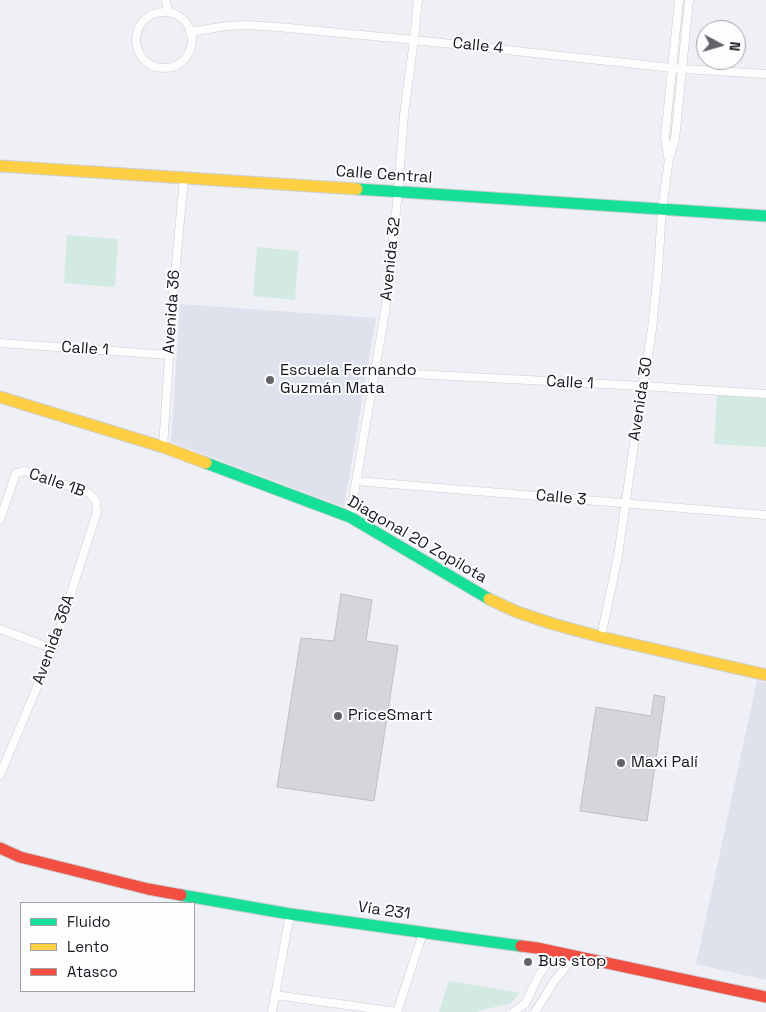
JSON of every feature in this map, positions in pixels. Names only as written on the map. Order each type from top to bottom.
[{"type":"street","points":[[166,0],[168,12]]},
{"type":"street","name":"Avenida 32","points":[[350,517],[386,312],[404,114],[418,0]]},
{"type":"street","points":[[679,0],[689,0]]},
{"type":"street","name":"Avenida 30","points":[[669,159],[665,138],[679,0]]},
{"type":"street","name":"Avenida 30","points":[[601,637],[617,561],[652,329],[662,209],[669,159],[675,139],[689,0]]},
{"type":"street","points":[[159,12],[168,12],[178,16],[186,23],[190,32],[190,50],[186,57],[171,67],[153,66],[140,54],[136,46],[138,28],[143,20],[159,12]]},
{"type":"street","name":"Calle 4","points":[[190,32],[226,26],[278,27],[682,68],[766,74]]},
{"type":"street","name":"Calle Central","points":[[0,166],[766,216]]},
{"type":"street","name":"Avenida 36","points":[[163,447],[184,178]]},
{"type":"street","name":"Calle 1","points":[[0,343],[169,355]]},
{"type":"street","name":"Calle 1","points":[[375,372],[766,394]]},
{"type":"street","name":"Diagonal 20 Zopilota","points":[[0,397],[163,447],[350,517],[489,599],[516,612],[601,637],[766,676]]},
{"type":"street","name":"Calle 1B","points":[[0,520],[16,473],[25,471],[89,493],[96,501]]},
{"type":"street","name":"Calle 3","points":[[356,481],[766,515]]},
{"type":"street","name":"Avenida 36A","points":[[0,775],[53,650],[97,512],[96,501]]},
{"type":"street","points":[[0,628],[53,650]]},
{"type":"street","name":"Vía 231","points":[[0,848],[20,857],[148,889],[290,914],[556,951],[766,997]]},
{"type":"street","points":[[272,1012],[290,914]]},
{"type":"street","points":[[275,995],[397,1012],[423,933]]},
{"type":"street","points":[[519,1011],[525,1004],[539,975],[556,951]]},
{"type":"street","points":[[535,1012],[554,980],[575,956]]},
{"type":"shaded area","name":"Escuela Fernando Guzmán Mata","points":[[180,304],[376,318],[344,507],[171,442]]},
{"type":"shaded area","points":[[757,680],[766,683],[766,980],[696,964]]},
{"type":"green space","points":[[67,235],[118,239],[115,287],[64,283]]},
{"type":"green space","points":[[257,247],[299,251],[295,300],[253,296]]},
{"type":"green space","points":[[717,394],[766,397],[766,447],[714,444]]},
{"type":"green space","points":[[449,981],[520,993],[511,1003],[475,1012],[439,1012]]},
{"type":"building","name":"PriceSmart","points":[[341,594],[372,600],[366,641],[398,646],[374,801],[277,787],[301,638],[334,641]]},
{"type":"building","name":"Maxi Palí","points":[[654,695],[665,697],[647,821],[580,811],[596,707],[651,716]]},
{"type":"traffic: fast","points":[[357,189],[766,216]]},
{"type":"traffic: fast","points":[[206,463],[350,517],[489,599]]},
{"type":"traffic: fast","points":[[181,895],[290,914],[521,946]]},
{"type":"traffic: slow","points":[[0,166],[357,189]]},
{"type":"traffic: slow","points":[[0,397],[163,447],[206,463]]},
{"type":"traffic: slow","points":[[489,599],[517,612],[553,624],[766,675]]},
{"type":"traffic: jam","points":[[0,848],[20,857],[148,889],[181,895]]},
{"type":"traffic: jam","points":[[521,946],[766,997]]},
{"type":"place","name":"Escuela Fernando Guzmán Mata","points":[[270,380]]},
{"type":"place","name":"PriceSmart","points":[[338,716]]},
{"type":"place","name":"Maxi Palí","points":[[621,763]]},
{"type":"place","name":"Bus stop","points":[[528,962]]}]
